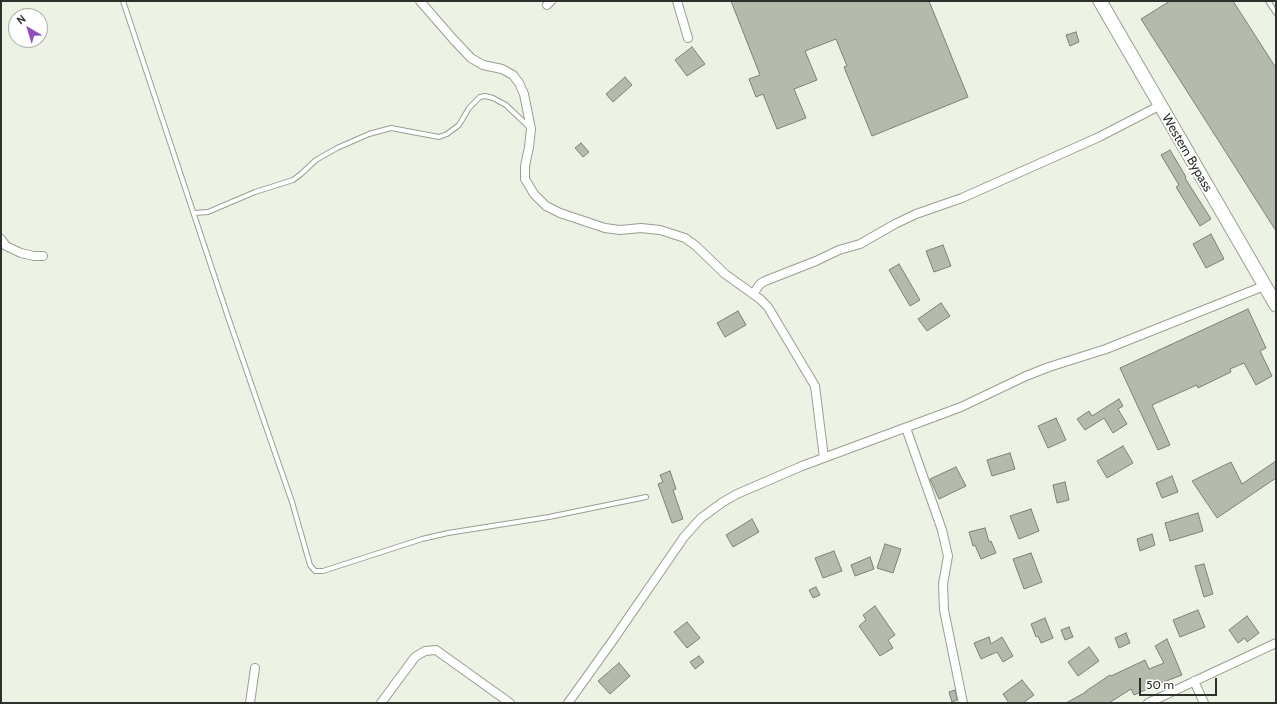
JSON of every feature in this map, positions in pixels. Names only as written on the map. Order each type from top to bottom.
[{"type":"main road","name":"Western Bypass","points":[[1100,1],[1159,106],[1276,305]]},
{"type":"street","points":[[420,1],[452,39],[471,58],[477,62],[502,69],[513,75],[519,84],[524,94],[531,129],[525,166],[525,179],[534,194],[546,206],[560,213],[605,228],[620,230],[641,228],[660,230],[685,238],[696,246],[725,274],[760,299],[768,307],[815,386],[824,458]]},
{"type":"street","points":[[677,1],[688,38]]},
{"type":"street","points":[[753,294],[760,284],[765,281],[816,261],[839,250],[860,244],[916,214],[962,198],[1099,137],[1159,106]]},
{"type":"street","points":[[1,239],[6,246],[21,254],[43,256]]},
{"type":"street","points":[[568,703],[676,549],[701,518],[723,502],[737,494],[802,466],[971,403],[1026,376],[1106,349],[1264,286]]},
{"type":"street","points":[[906,428],[942,530],[948,556],[943,584],[944,610],[963,703]]},
{"type":"street","points":[[1148,703],[1276,643]]},
{"type":"street","points":[[381,703],[415,657],[425,651],[436,650],[510,703]]},
{"type":"street","points":[[250,703],[255,668]]},
{"type":"street","points":[[1194,681],[1204,703]]},
{"type":"lane","points":[[123,1],[292,502],[310,565],[315,571],[323,571],[448,533],[550,517],[646,497]]},
{"type":"lane","points":[[1268,1],[1276,13]]},
{"type":"lane","points":[[194,213],[208,212],[255,192],[293,180],[316,160],[337,148],[369,134],[391,128],[439,137],[447,134],[459,125],[469,108],[480,97],[485,96],[493,98],[506,105],[531,129]]},
{"type":"building","points":[[731,1],[929,1],[968,97],[872,136],[844,67],[847,66],[836,39],[805,51],[817,80],[794,89],[806,118],[777,129],[763,94],[756,97],[749,79],[760,75]]},
{"type":"building","points":[[1170,1],[1233,1],[1276,68],[1276,231],[1141,19]]},
{"type":"building","points":[[1076,32],[1079,42],[1070,46],[1066,35]]},
{"type":"building","points":[[692,47],[705,64],[687,76],[675,60]]},
{"type":"building","points":[[625,77],[632,85],[613,102],[606,94]]},
{"type":"building","points":[[581,143],[589,152],[583,157],[575,148]]},
{"type":"building","points":[[1170,150],[1186,177],[1185,178],[1211,219],[1200,226],[1176,187],[1179,185],[1161,155]]},
{"type":"building","points":[[1211,234],[1224,259],[1206,268],[1193,244]]},
{"type":"building","points":[[943,245],[951,266],[934,272],[926,251]]},
{"type":"building","points":[[899,264],[920,300],[910,306],[889,270]]},
{"type":"building","points":[[941,303],[950,316],[927,331],[918,319]]},
{"type":"building","points":[[1248,309],[1266,348],[1260,351],[1272,376],[1256,385],[1244,363],[1230,369],[1231,372],[1198,388],[1197,385],[1152,405],[1170,445],[1158,450],[1120,368]]},
{"type":"building","points":[[738,311],[746,325],[725,337],[717,323]]},
{"type":"building","points":[[1119,399],[1123,406],[1118,409],[1127,424],[1113,433],[1104,418],[1085,430],[1077,419],[1089,411],[1092,416]]},
{"type":"building","points":[[1056,418],[1066,440],[1048,448],[1038,426]]},
{"type":"building","points":[[1123,446],[1133,463],[1107,478],[1097,461]]},
{"type":"building","points":[[1010,453],[1015,469],[992,476],[987,460]]},
{"type":"building","points":[[1276,461],[1276,478],[1217,518],[1192,481],[1231,462],[1242,484]]},
{"type":"building","points":[[956,467],[966,486],[939,499],[930,479]]},
{"type":"building","points":[[670,471],[676,489],[673,490],[683,519],[672,523],[658,484],[663,482],[660,475]]},
{"type":"building","points":[[1172,476],[1178,492],[1162,498],[1156,483]]},
{"type":"building","points":[[1065,482],[1069,500],[1057,503],[1053,485]]},
{"type":"building","points":[[1031,509],[1039,531],[1019,539],[1010,516]]},
{"type":"building","points":[[1198,513],[1203,531],[1170,541],[1165,523]]},
{"type":"building","points":[[752,519],[759,532],[733,547],[726,535]]},
{"type":"building","points":[[985,528],[989,542],[991,541],[996,553],[981,559],[975,545],[973,546],[969,532]]},
{"type":"building","points":[[1152,534],[1155,545],[1140,551],[1137,539]]},
{"type":"building","points":[[885,544],[901,549],[893,573],[877,568]]},
{"type":"building","points":[[834,551],[842,571],[823,578],[815,558]]},
{"type":"building","points":[[1031,553],[1042,582],[1024,589],[1013,559]]},
{"type":"building","points":[[870,557],[874,569],[855,576],[851,565]]},
{"type":"building","points":[[1204,564],[1213,594],[1204,597],[1195,566]]},
{"type":"building","points":[[816,587],[820,595],[813,598],[809,590]]},
{"type":"building","points":[[875,606],[895,635],[888,640],[893,648],[880,656],[859,626],[866,620],[863,615]]},
{"type":"building","points":[[1198,610],[1205,627],[1180,637],[1173,620]]},
{"type":"building","points":[[1247,616],[1259,633],[1247,642],[1245,638],[1238,643],[1229,630]]},
{"type":"building","points":[[1045,618],[1053,638],[1041,643],[1038,636],[1036,637],[1031,624]]},
{"type":"building","points":[[687,622],[700,638],[687,648],[674,632]]},
{"type":"building","points":[[1069,627],[1073,637],[1065,640],[1061,630]]},
{"type":"building","points":[[1126,633],[1130,643],[1119,648],[1115,638]]},
{"type":"building","points":[[989,637],[991,644],[1002,637],[1013,656],[1003,662],[997,652],[981,659],[974,643]]},
{"type":"building","points":[[1167,639],[1182,675],[1134,695],[1131,689],[1109,703],[1066,703],[1086,692],[1110,675],[1111,676],[1145,660],[1149,669],[1164,663],[1155,646]]},
{"type":"building","points":[[1089,647],[1099,661],[1078,676],[1068,662]]},
{"type":"building","points":[[699,656],[704,662],[695,669],[690,662]]},
{"type":"building","points":[[619,663],[630,676],[610,694],[598,681]]},
{"type":"building","points":[[1022,680],[1034,695],[1023,703],[1009,703],[1003,694]]},
{"type":"building","points":[[955,690],[957,700],[952,702],[949,692]]}]
